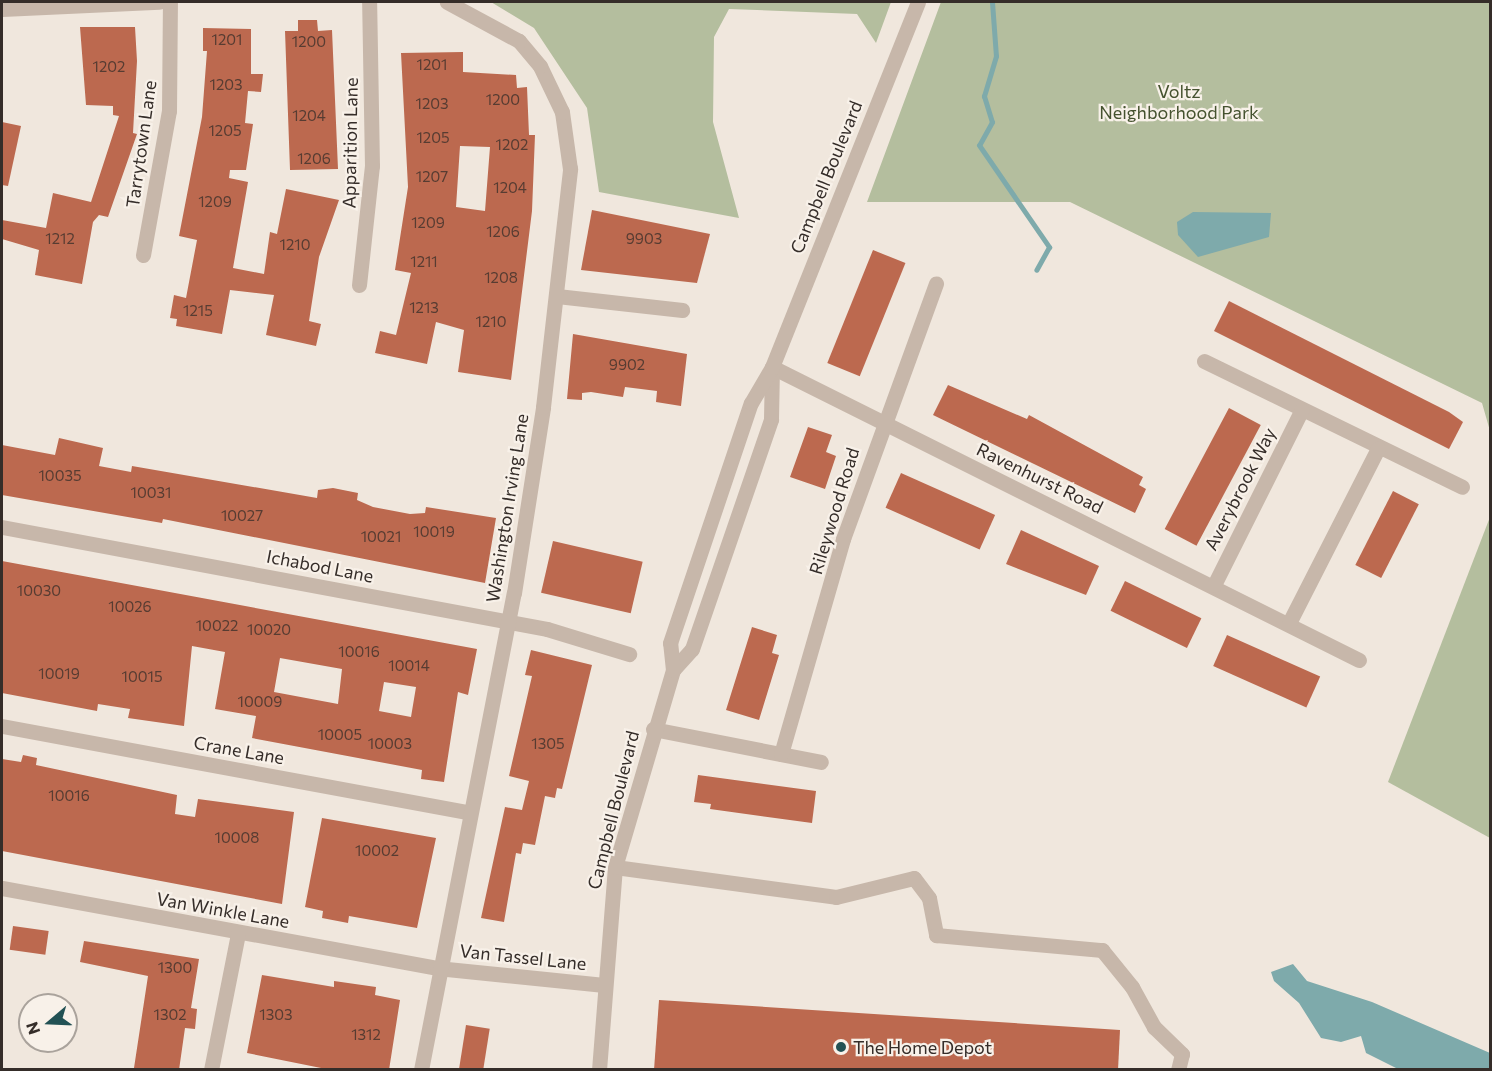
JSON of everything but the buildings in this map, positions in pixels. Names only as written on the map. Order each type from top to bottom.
[{"type":"street","points":[[2,9],[159,2]]},
{"type":"street","name":"Tarrytown Lane","points":[[143,255],[169,111],[170,2]]},
{"type":"street","name":"Apparition Lane","points":[[359,285],[372,166],[369,2]]},
{"type":"street","name":"Washington Irving Lane","points":[[421,1070],[437,968],[507,621],[557,296],[570,169],[562,112],[540,66],[519,41],[447,2]]},
{"type":"street","name":"Campbell Boulevard","points":[[673,670],[670,642],[751,403],[772,368],[918,2]]},
{"type":"street","name":"Rileywood Road","points":[[781,754],[883,423],[936,283]]},
{"type":"street","points":[[557,296],[682,310]]},
{"type":"street","points":[[1204,361],[1301,411],[1462,487]]},
{"type":"street","name":"Campbell Boulevard","points":[[599,1070],[615,867],[653,729],[673,670],[692,649],[771,419],[772,368]]},
{"type":"street","name":"Ravenhurst Road","points":[[772,368],[1214,585],[1359,660]]},
{"type":"street","name":"Averybrook Way","points":[[1214,585],[1301,411]]},
{"type":"street","points":[[1289,623],[1378,448]]},
{"type":"street","name":"Ichabod Lane","points":[[2,527],[507,621],[629,654]]},
{"type":"street","name":"Crane Lane","points":[[2,726],[470,813]]},
{"type":"street","points":[[653,729],[821,762]]},
{"type":"street","points":[[615,867],[836,897],[914,878],[929,898],[936,935],[1102,950],[1132,987],[1154,1027],[1182,1054],[1178,1070]]},
{"type":"street","name":"Van Winkle Lane","points":[[2,888],[238,934],[437,968]]},
{"type":"street","points":[[211,1070],[238,934]]},
{"type":"street","name":"Van Tassel Lane","points":[[437,968],[604,985]]},
{"type":"green space","points":[[491,2],[891,2],[876,43],[857,14],[729,9],[714,37],[713,122],[739,218],[599,192],[587,108],[534,28]]},
{"type":"green space","name":"Voltz Neighborhood Park","points":[[941,2],[1490,2],[1490,431],[1482,403],[1070,202],[867,202]]},
{"type":"green space","points":[[1490,517],[1490,838],[1388,782]]},
{"type":"water","points":[[1193,212],[1271,213],[1269,237],[1198,257],[1178,235],[1177,222]]},
{"type":"water","points":[[1293,964],[1307,981],[1372,1002],[1490,1053],[1490,1069],[1398,1069],[1366,1053],[1361,1036],[1341,1042],[1321,1038],[1299,1003],[1274,981],[1271,972]]},
{"type":"waterway","points":[[992,2],[996,56],[984,96],[992,122],[979,145],[1049,247],[1036,270]]},
{"type":"place","name":"The Home Depot","points":[[841,1047]]}]
